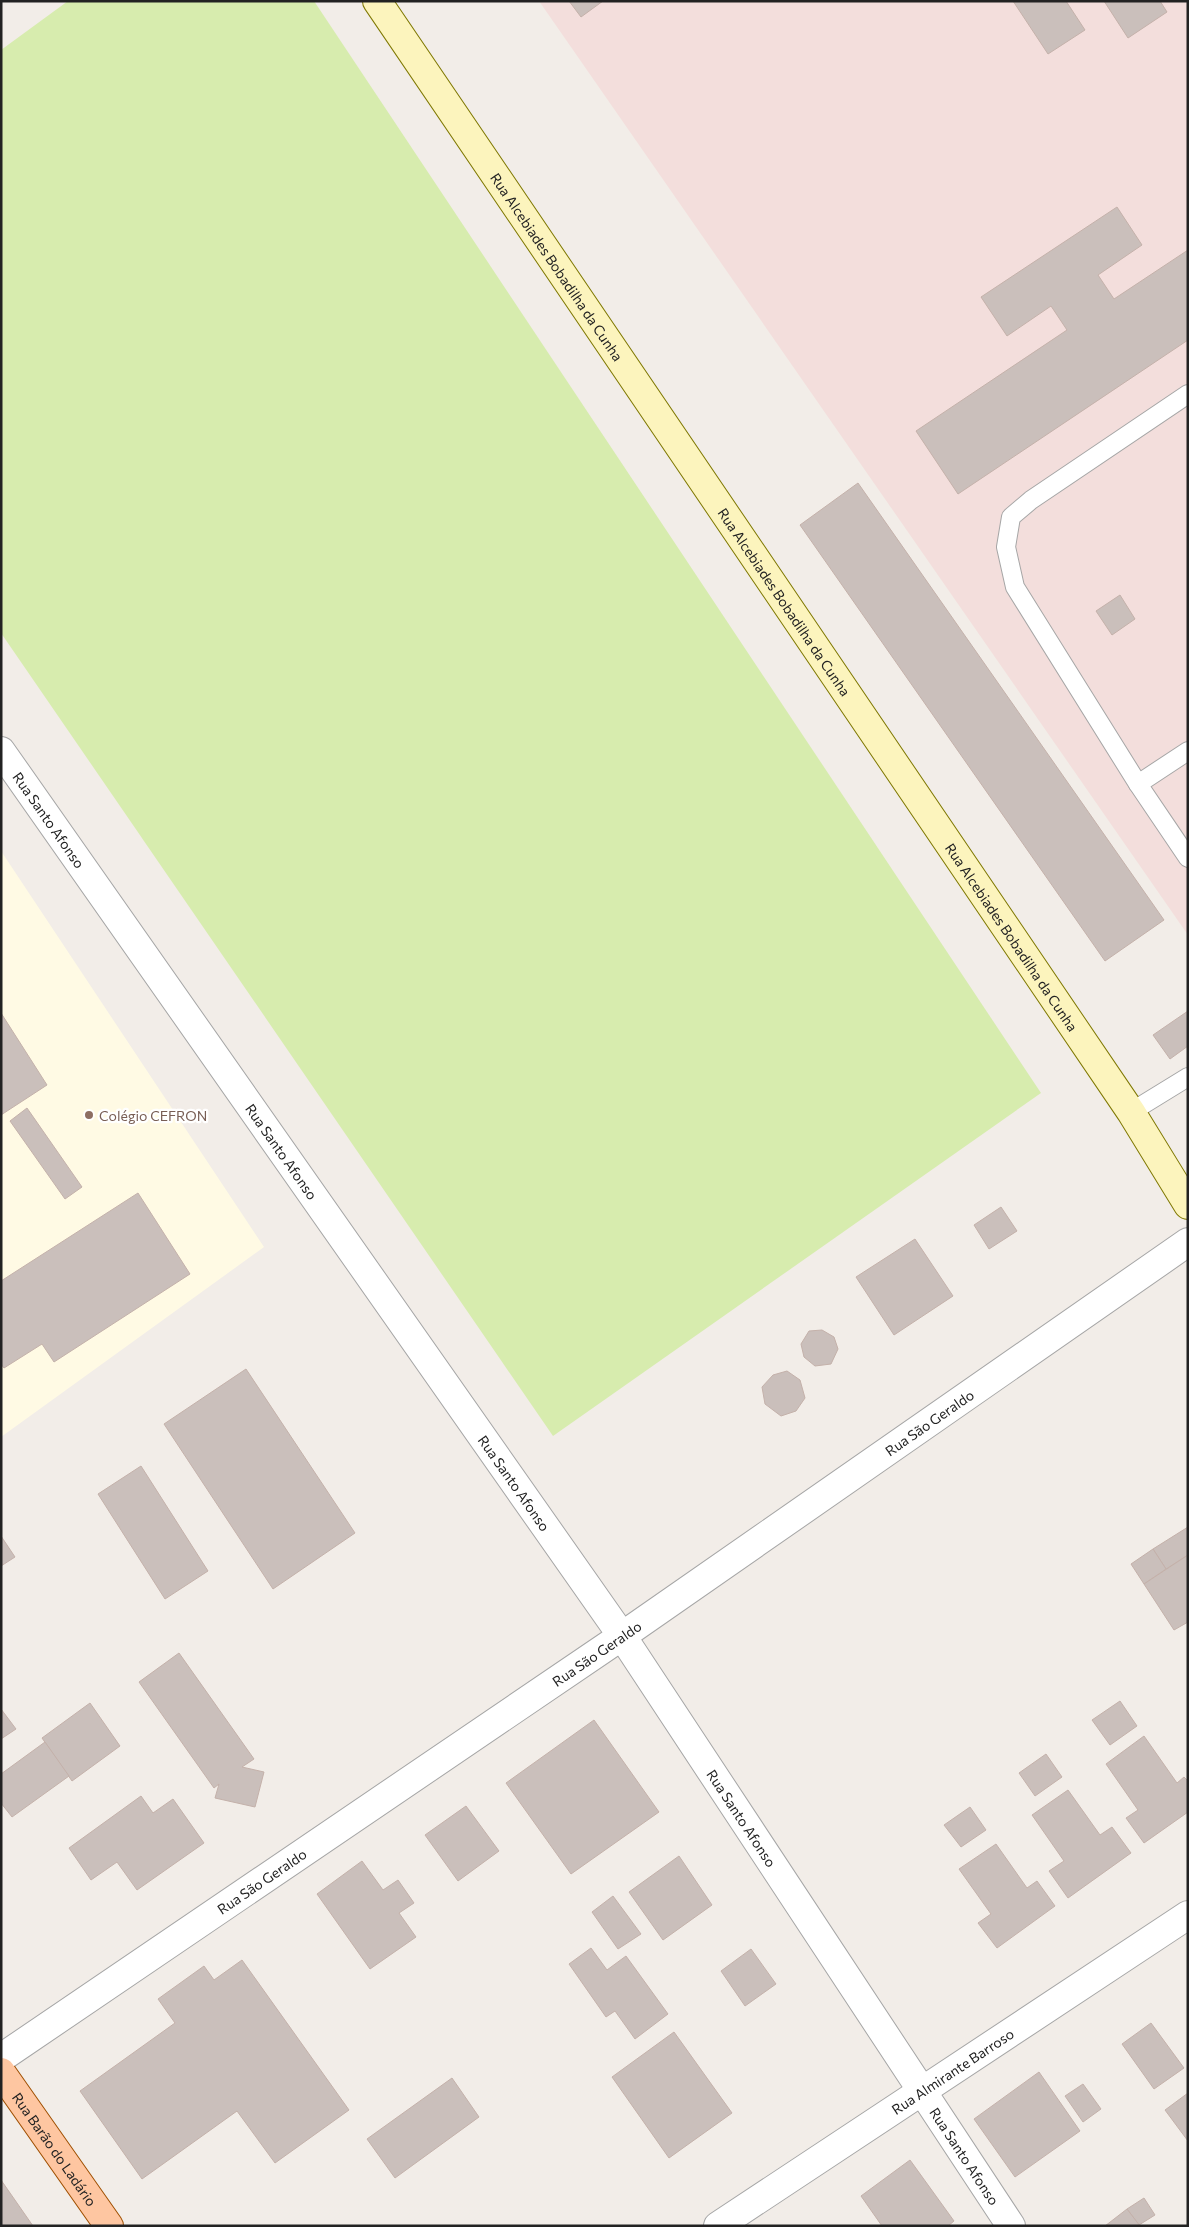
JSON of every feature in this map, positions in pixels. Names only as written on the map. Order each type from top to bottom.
[{"type":"main road","name":"Rua Barão do Ladário","points":[[1,2072],[109,2226]]},
{"type":"street","name":"Rua Alcebiades Bobadilha da Cunha","points":[[377,1],[1131,1112],[1188,1205]]},
{"type":"street","name":"Rua Santo Afonso","points":[[1,751],[622,1636],[1010,2226]]},
{"type":"street","name":"Rua São Geraldo","points":[[1,2058],[622,1636],[1188,1242]]},
{"type":"street","name":"Rua Almirante Barroso","points":[[718,2226],[1188,1915]]},
{"type":"lane","points":[[1188,394],[1031,500],[1011,517],[1006,547],[1015,587],[1138,784],[1188,858]]},
{"type":"lane","points":[[1138,784],[1188,750]]},
{"type":"lane","points":[[1131,1112],[1188,1078]]},
{"type":"shaded area","points":[[539,1],[1188,1],[1188,935]]},
{"type":"shaded area","name":"Colégio CEFRON","points":[[1,851],[264,1247],[1,1437]]},
{"type":"green space","points":[[68,1],[314,1],[1041,1093],[553,1436],[1,633],[1,50]]},
{"type":"building","points":[[569,1],[603,1],[581,17]]},
{"type":"building","points":[[1013,1],[1066,1],[1085,30],[1048,54]]},
{"type":"building","points":[[1104,1],[1160,1],[1167,12],[1128,38]]},
{"type":"building","points":[[1117,207],[1142,245],[1098,275],[1114,299],[1188,250],[1188,340],[958,494],[916,431],[1067,330],[1051,306],[1007,336],[981,297]]},
{"type":"building","points":[[858,483],[1164,920],[1105,961],[800,525]]},
{"type":"building","points":[[1120,595],[1135,619],[1112,635],[1096,611]]},
{"type":"building","points":[[1188,1011],[1188,1046],[1170,1059],[1153,1035]]},
{"type":"building","points":[[1,1013],[47,1085],[1,1115]]},
{"type":"building","points":[[27,1108],[82,1187],[65,1199],[10,1121]]},
{"type":"building","points":[[138,1193],[190,1274],[54,1362],[42,1344],[4,1368],[1,1364],[1,1281]]},
{"type":"building","points":[[1001,1207],[1017,1231],[989,1249],[974,1225]]},
{"type":"building","points":[[915,1239],[953,1296],[894,1335],[856,1277]]},
{"type":"building","points":[[822,1330],[834,1337],[838,1349],[831,1364],[815,1366],[804,1357],[801,1344],[809,1331]]},
{"type":"building","points":[[246,1369],[355,1533],[273,1589],[164,1424]]},
{"type":"building","points":[[787,1371],[800,1380],[805,1398],[796,1411],[781,1416],[765,1404],[762,1387],[773,1375]]},
{"type":"building","points":[[141,1466],[208,1571],[165,1599],[98,1494]]},
{"type":"building","points":[[1188,1527],[1188,1555],[1166,1569],[1153,1549]]},
{"type":"building","points":[[1,1536],[15,1557],[1,1566]]},
{"type":"building","points":[[1153,1549],[1166,1569],[1144,1584],[1131,1564]]},
{"type":"building","points":[[1188,1555],[1188,1622],[1174,1630],[1144,1584]]},
{"type":"building","points":[[179,1653],[254,1759],[242,1767],[264,1772],[255,1807],[215,1798],[219,1784],[214,1788],[139,1682]]},
{"type":"building","points":[[1120,1701],[1137,1726],[1110,1745],[1092,1720]]},
{"type":"building","points":[[90,1703],[120,1746],[72,1781],[42,1738]]},
{"type":"building","points":[[1,1709],[16,1729],[1,1739]]},
{"type":"building","points":[[594,1720],[659,1812],[571,1874],[506,1783]]},
{"type":"building","points":[[1144,1736],[1177,1783],[1184,1777],[1188,1781],[1188,1812],[1144,1843],[1126,1818],[1138,1810],[1106,1764]]},
{"type":"building","points":[[45,1742],[69,1776],[12,1817],[1,1803],[1,1774]]},
{"type":"building","points":[[1046,1754],[1062,1777],[1035,1796],[1019,1773]]},
{"type":"building","points":[[1068,1790],[1100,1835],[1112,1827],[1131,1853],[1068,1898],[1049,1871],[1064,1861],[1032,1815]]},
{"type":"building","points":[[141,1796],[153,1813],[173,1799],[204,1843],[137,1890],[117,1862],[91,1880],[69,1848]]},
{"type":"building","points":[[466,1806],[499,1851],[458,1881],[425,1835]]},
{"type":"building","points":[[970,1807],[986,1830],[961,1847],[944,1825]]},
{"type":"building","points":[[996,1844],[1027,1888],[1037,1881],[1055,1906],[997,1948],[978,1923],[991,1914],[959,1869]]},
{"type":"building","points":[[679,1856],[712,1905],[663,1940],[629,1892]]},
{"type":"building","points":[[362,1861],[383,1890],[398,1880],[414,1903],[399,1913],[416,1937],[370,1969],[317,1894]]},
{"type":"building","points":[[613,1896],[641,1934],[618,1949],[592,1912]]},
{"type":"building","points":[[591,1948],[607,1970],[626,1956],[668,2014],[635,2039],[615,2011],[606,2017],[569,1964]]},
{"type":"building","points":[[751,1949],[776,1984],[745,2006],[721,1971]]},
{"type":"building","points":[[242,1960],[349,2110],[275,2163],[237,2111],[142,2179],[80,2091],[175,2023],[158,1999],[204,1966],[214,1980]]},
{"type":"building","points":[[1151,2023],[1184,2068],[1154,2089],[1122,2044]]},
{"type":"building","points":[[674,2032],[732,2113],[669,2158],[612,2077]]},
{"type":"building","points":[[1039,2072],[1080,2131],[1015,2177],[974,2119]]},
{"type":"building","points":[[452,2078],[479,2117],[395,2178],[367,2139]]},
{"type":"building","points":[[1083,2084],[1101,2109],[1083,2122],[1065,2096]]},
{"type":"building","points":[[1188,2093],[1188,2141],[1165,2110]]},
{"type":"building","points":[[910,2160],[954,2221],[948,2226],[882,2226],[861,2196]]},
{"type":"building","points":[[1,2180],[33,2226],[1,2226]]},
{"type":"building","points":[[1144,2198],[1155,2215],[1139,2225],[1127,2209]]},
{"type":"building","points":[[1127,2209],[1140,2226],[1105,2226]]},
{"type":"place","name":"Colégio CEFRON","points":[[89,1115]]}]
